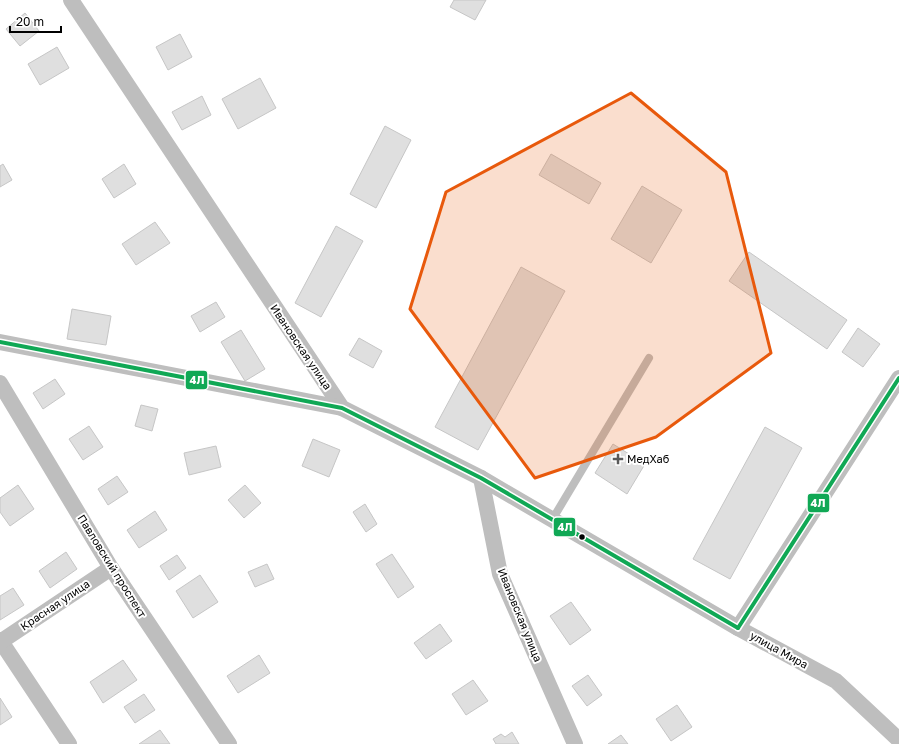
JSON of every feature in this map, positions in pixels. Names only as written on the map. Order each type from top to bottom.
[{"type":"street","name":"Ивановская улица","points":[[71,0],[342,408],[480,478],[500,574],[575,744]]},
{"type":"street","points":[[0,342],[342,408]]},
{"type":"street","name":"улица Мира","points":[[899,378],[738,628],[836,681],[899,740]]},
{"type":"street","name":"Павловский проспект","points":[[0,383],[111,568],[229,744]]},
{"type":"street","points":[[480,478],[738,628]]},
{"type":"street","name":"Красная улица","points":[[0,641],[111,568]]},
{"type":"street","points":[[0,641],[69,744]]},
{"type":"lane","points":[[552,520],[649,358]]},
{"type":"highlighted area","points":[[631,93],[726,172],[771,353],[656,437],[535,478],[410,309],[446,192]]},
{"type":"building","points":[[454,0],[486,0],[475,20],[450,7]]},
{"type":"building","points":[[25,13],[39,31],[20,46],[6,29]]},
{"type":"building","points":[[180,34],[192,57],[168,70],[156,47]]},
{"type":"building","points":[[57,47],[69,68],[40,85],[28,64]]},
{"type":"building","points":[[260,78],[276,108],[238,129],[222,99]]},
{"type":"building","points":[[202,96],[211,115],[182,130],[172,112]]},
{"type":"building","points":[[385,126],[411,140],[376,208],[350,194]]},
{"type":"building","points":[[551,154],[601,183],[589,204],[539,175]]},
{"type":"building","points":[[3,164],[12,180],[0,187],[0,166]]},
{"type":"building","points":[[124,164],[136,184],[114,198],[102,179]]},
{"type":"building","points":[[642,186],[682,210],[651,263],[611,239]]},
{"type":"building","points":[[155,222],[170,243],[136,265],[122,244]]},
{"type":"building","points":[[336,226],[363,241],[321,317],[295,303]]},
{"type":"building","points":[[749,252],[847,320],[827,349],[729,281]]},
{"type":"building","points":[[521,267],[565,291],[478,450],[435,427]]},
{"type":"building","points":[[216,302],[225,317],[200,332],[191,316]]},
{"type":"building","points":[[72,309],[111,316],[106,345],[67,339]]},
{"type":"building","points":[[858,328],[880,344],[863,367],[842,352]]},
{"type":"building","points":[[241,330],[265,369],[245,381],[221,342]]},
{"type":"building","points":[[359,338],[382,351],[373,368],[349,355]]},
{"type":"building","points":[[55,379],[65,394],[43,409],[33,393]]},
{"type":"building","points":[[141,405],[158,409],[152,431],[135,426]]},
{"type":"building","points":[[89,426],[103,447],[83,460],[69,439]]},
{"type":"building","points":[[765,427],[802,448],[730,579],[693,559]]},
{"type":"building","points":[[313,439],[340,450],[329,477],[302,466]]},
{"type":"building","points":[[613,444],[645,464],[627,494],[595,473]]},
{"type":"building","points":[[216,446],[221,467],[189,475],[184,453]]},
{"type":"building","points":[[117,476],[128,492],[108,505],[98,489]]},
{"type":"building","points":[[18,485],[34,509],[10,526],[0,512],[0,498]]},
{"type":"building","points":[[245,485],[261,503],[244,518],[228,500]]},
{"type":"building","points":[[365,504],[377,524],[366,532],[353,512]]},
{"type":"building","points":[[155,511],[167,530],[139,548],[127,530]]},
{"type":"building","points":[[66,552],[77,569],[50,588],[39,571]]},
{"type":"building","points":[[392,554],[414,587],[398,598],[376,564]]},
{"type":"building","points":[[177,555],[186,568],[169,580],[160,566]]},
{"type":"building","points":[[267,564],[274,579],[255,587],[248,572]]},
{"type":"building","points":[[200,575],[218,602],[193,618],[176,591]]},
{"type":"building","points":[[13,588],[24,605],[0,620],[0,596]]},
{"type":"building","points":[[571,602],[591,630],[570,645],[550,616]]},
{"type":"building","points":[[440,624],[452,641],[426,659],[414,643]]},
{"type":"building","points":[[259,655],[270,673],[238,693],[227,676]]},
{"type":"building","points":[[123,660],[137,680],[103,703],[90,682]]},
{"type":"building","points":[[588,675],[602,695],[587,706],[572,686]]},
{"type":"building","points":[[473,680],[488,701],[466,715],[452,694]]},
{"type":"building","points":[[144,694],[155,710],[135,723],[124,707]]},
{"type":"building","points":[[0,698],[12,717],[0,725]]},
{"type":"building","points":[[677,705],[692,727],[671,741],[656,719]]},
{"type":"building","points":[[160,730],[170,744],[139,744]]},
{"type":"building","points":[[512,732],[519,744],[496,744],[493,739],[501,734],[505,737]]},
{"type":"building","points":[[621,735],[628,744],[608,744]]},
{"type":"transit line","name":"4Л","points":[[0,342],[342,408],[481,478],[738,628]]},
{"type":"transit line","name":"4Л","points":[[738,628],[899,378]]},
{"type":"place","name":"МедХаб","points":[[618,459]]}]
